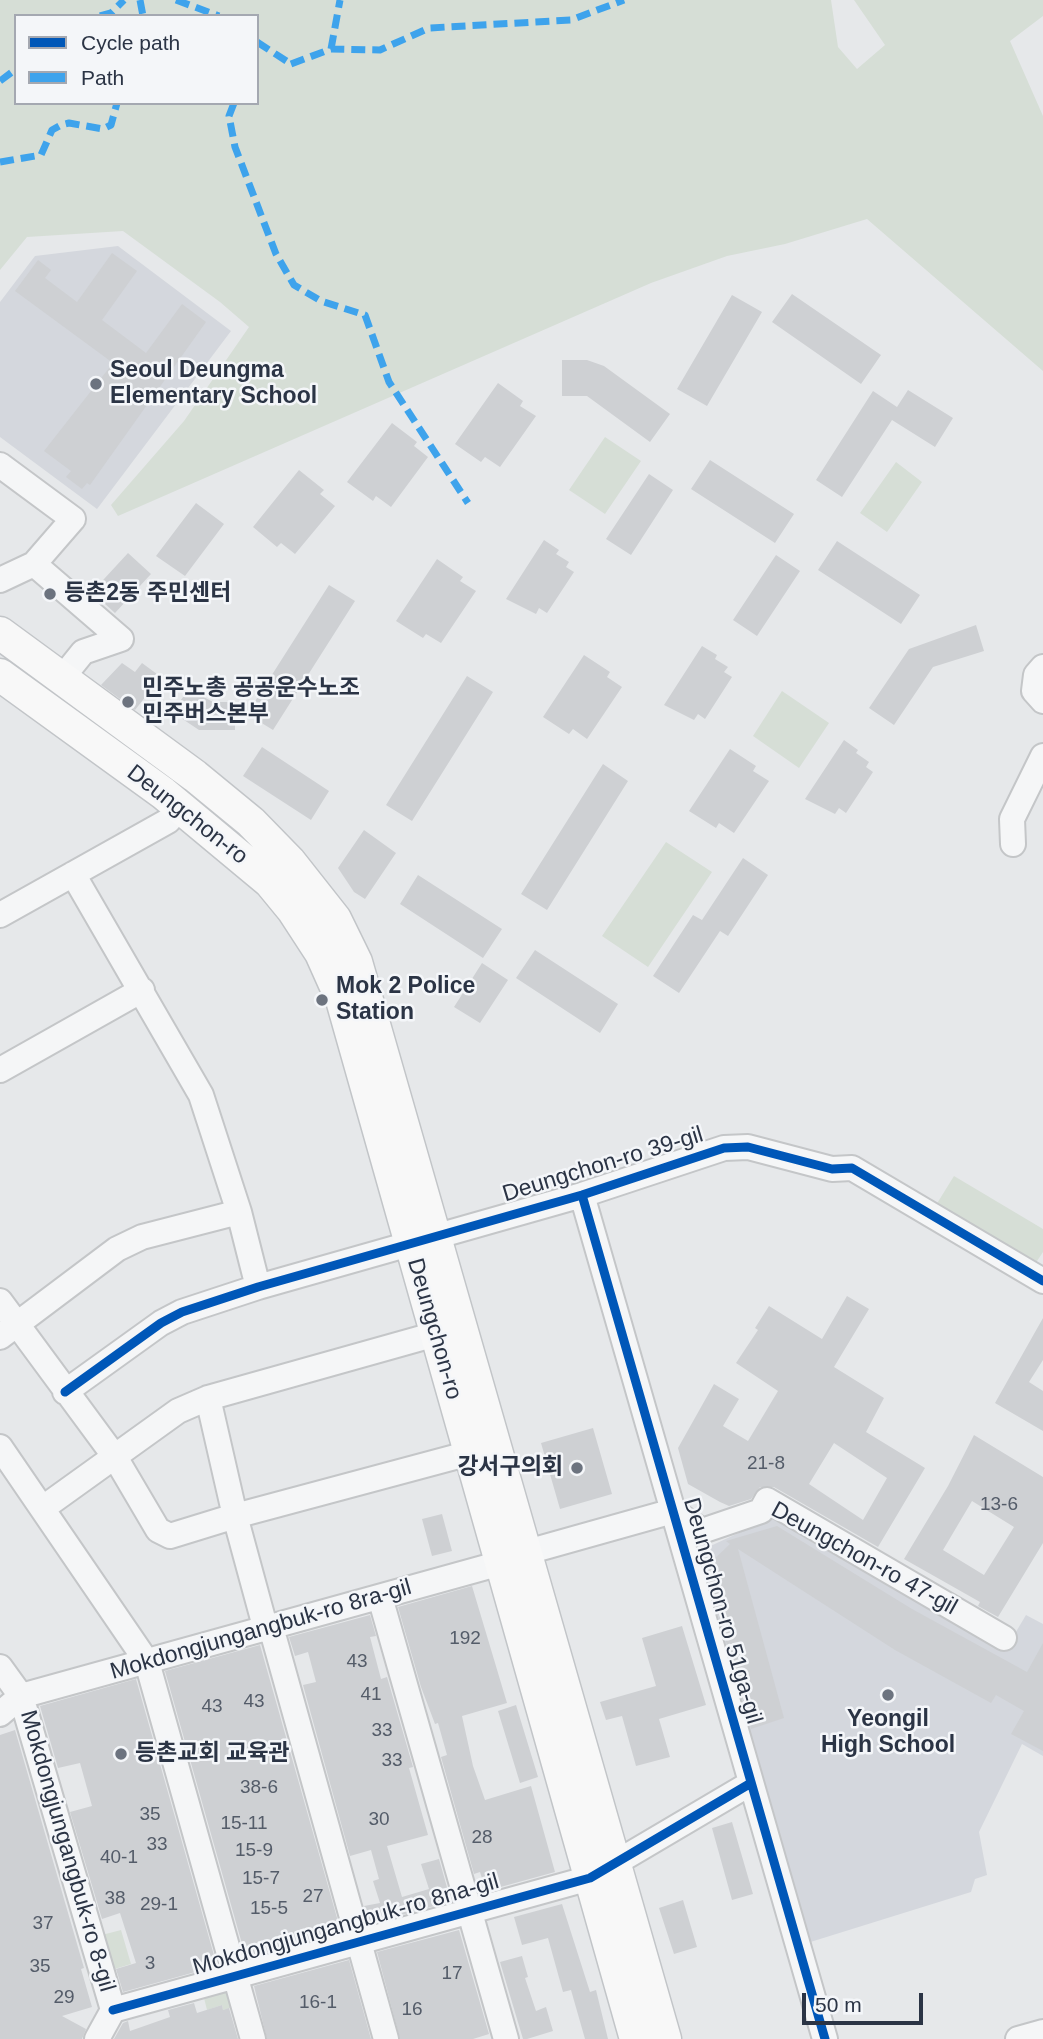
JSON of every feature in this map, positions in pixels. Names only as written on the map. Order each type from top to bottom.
[{"type":"main road","name":"Deungchon-ro","points":[[0,633],[195,776],[251,822],[290,862],[335,919],[356,962],[423,1238],[602,1870],[636,2039]]},
{"type":"main road","name":"Deungchon-ro","points":[[1,677],[180,808],[270,882],[293,910],[321,953],[342,1000],[423,1238],[436,1334],[470,1454],[514,1557]]},
{"type":"main road","name":"Deungchon-ro","points":[[602,1870],[665,2039]]},
{"type":"street","points":[[0,465],[74,519],[34,564],[0,580]]},
{"type":"street","points":[[34,564],[121,639],[83,652],[62,678]]},
{"type":"street","points":[[1043,667],[1036,675],[1034,691],[1043,701]]},
{"type":"street","points":[[1013,844],[1012,819],[1043,756]]},
{"type":"street","points":[[0,915],[168,821],[180,808]]},
{"type":"street","points":[[73,874],[201,1095],[239,1212],[258,1287]]},
{"type":"street","points":[[0,1070],[142,990]]},
{"type":"street","name":"Deungchon-ro 39-gil","points":[[65,1392],[161,1323],[182,1312],[423,1238],[582,1195],[724,1148],[748,1147],[832,1169],[852,1168],[1043,1281]]},
{"type":"street","name":"Deungchon-ro 51ga-gil","points":[[582,1195],[825,2039]]},
{"type":"street","points":[[8,1331],[117,1249],[142,1237],[239,1212]]},
{"type":"street","points":[[0,1301],[8,1331],[65,1392],[115,1457],[163,1534],[170,1536],[235,1516],[470,1454]]},
{"type":"street","points":[[43,1508],[177,1411],[208,1398],[436,1334]]},
{"type":"street","points":[[208,1398],[235,1516],[386,2039]]},
{"type":"street","points":[[0,1447],[147,1662],[253,2039]]},
{"type":"street","name":"Deungchon-ro 47-gil","points":[[673,1511],[702,1531],[761,1511],[767,1500],[1004,1638]]},
{"type":"street","points":[[514,1557],[673,1511]]},
{"type":"street","name":"Mokdongjungangbuk-ro 8ra-gil","points":[[21,1696],[380,1597],[514,1557]]},
{"type":"street","points":[[380,1597],[506,2039]]},
{"type":"street","name":"Mokdongjungangbuk-ro 8-gil","points":[[0,1667],[21,1696],[113,2010],[97,2039]]},
{"type":"street","points":[[0,1714],[21,1696]]},
{"type":"street","points":[[602,1870],[751,1783]]},
{"type":"street","name":"Mokdongjungangbuk-ro 8na-gil","points":[[113,2010],[469,1911],[602,1870]]},
{"type":"street","points":[[1018,2039],[1043,2032]]},
{"type":"shaded area","points":[[0,0],[831,0],[838,47],[857,69],[885,45],[854,0],[1043,0],[1043,16],[1010,41],[1043,116],[1043,371],[867,219],[785,244],[727,256],[651,283],[118,516],[111,505],[184,421],[249,327],[220,302],[123,231],[27,237],[0,270]]},
{"type":"shaded area","name":"Seoul Deungma Elementary School","points":[[118,246],[231,331],[97,509],[0,437],[0,302],[35,256]]},
{"type":"shaded area","points":[[605,437],[641,461],[605,514],[569,490]]},
{"type":"shaded area","points":[[896,462],[922,482],[887,532],[860,513]]},
{"type":"shaded area","points":[[782,691],[829,723],[799,768],[753,736]]},
{"type":"shaded area","points":[[666,842],[712,872],[648,967],[602,936]]},
{"type":"shaded area","points":[[954,1176],[1043,1229],[1043,1252],[1027,1276],[928,1218]]},
{"type":"shaded area","name":"Yeongil High School","points":[[771,1518],[1007,1647],[1026,1615],[1043,1624],[1043,1756],[1022,1744],[979,1832],[987,1875],[975,1879],[971,1892],[804,1944],[697,1564],[704,1549]]},
{"type":"shaded area","points":[[121,1930],[131,1964],[108,1971],[98,1936]]},
{"type":"shaded area","points":[[223,1989],[234,2007],[223,2010],[222,2005],[207,2010],[203,1994]]},
{"type":"building","points":[[112,253],[137,271],[102,320],[146,353],[182,304],[206,322],[90,485],[87,483],[82,489],[66,477],[71,471],[44,451],[113,363],[15,291],[38,260],[51,270],[45,278],[77,302]]},
{"type":"building","points":[[792,294],[881,355],[861,384],[772,322]]},
{"type":"building","points":[[732,295],[762,312],[707,406],[677,389]]},
{"type":"building","points":[[562,360],[587,360],[604,366],[670,414],[650,442],[587,396],[562,396]]},
{"type":"building","points":[[498,383],[523,401],[520,406],[536,416],[500,467],[485,457],[481,462],[455,444]]},
{"type":"building","points":[[908,390],[953,418],[935,447],[892,420],[842,497],[816,480],[873,391],[897,407]]},
{"type":"building","points":[[392,423],[417,442],[414,446],[428,457],[391,507],[376,496],[373,501],[347,482]]},
{"type":"building","points":[[710,460],[794,514],[775,543],[691,489]]},
{"type":"building","points":[[299,470],[324,490],[320,494],[335,506],[295,554],[281,543],[277,547],[253,527]]},
{"type":"building","points":[[649,474],[673,490],[631,555],[606,539]]},
{"type":"building","points":[[196,503],[224,524],[185,576],[156,556]]},
{"type":"building","points":[[544,540],[559,550],[556,554],[569,562],[566,567],[574,572],[547,613],[539,608],[536,614],[506,599]]},
{"type":"building","points":[[837,541],[920,595],[901,624],[818,570]]},
{"type":"building","points":[[128,553],[151,574],[115,613],[92,592]]},
{"type":"building","points":[[776,555],[800,571],[757,636],[733,620]]},
{"type":"building","points":[[437,559],[463,577],[460,581],[476,591],[441,643],[426,634],[423,638],[396,621]]},
{"type":"building","points":[[329,585],[355,601],[273,730],[247,714]]},
{"type":"building","points":[[976,625],[984,651],[933,667],[894,725],[869,708],[909,649]]},
{"type":"building","points":[[702,646],[717,655],[715,659],[728,667],[724,672],[732,677],[705,719],[698,714],[694,720],[664,705]]},
{"type":"building","points":[[584,655],[610,672],[607,677],[622,687],[587,739],[573,729],[569,734],[543,717]]},
{"type":"building","name":"민주노총 공공운수노조 민주버스본부","points":[[122,663],[135,672],[142,663],[161,677],[135,710],[101,685]]},
{"type":"building","points":[[467,676],[493,692],[412,821],[386,805]]},
{"type":"building","points":[[189,689],[213,702],[235,702],[235,730],[199,730],[172,712]]},
{"type":"building","points":[[844,740],[869,762],[866,767],[873,772],[846,813],[839,808],[835,814],[805,799]]},
{"type":"building","points":[[262,747],[329,791],[311,820],[243,776]]},
{"type":"building","points":[[730,749],[756,766],[753,771],[769,781],[734,833],[719,823],[716,828],[689,811]]},
{"type":"building","points":[[603,764],[628,781],[547,910],[521,894]]},
{"type":"building","points":[[364,830],[396,853],[365,899],[354,892],[338,868]]},
{"type":"building","points":[[743,858],[768,875],[728,936],[720,931],[679,993],[653,976],[693,915],[702,920]]},
{"type":"building","points":[[418,875],[502,929],[483,958],[400,904]]},
{"type":"building","points":[[535,950],[618,1004],[600,1033],[516,978]]},
{"type":"building","points":[[482,963],[508,980],[480,1023],[454,1007]]},
{"type":"building","points":[[847,1296],[869,1309],[834,1367],[884,1398],[866,1432],[925,1468],[878,1547],[774,1487],[760,1487],[751,1499],[729,1506],[720,1502],[688,1484],[678,1448],[714,1384],[739,1399],[723,1426],[748,1441],[778,1391],[736,1363],[758,1330],[755,1328],[769,1306],[822,1339]],"holes":[[[834,1443],[887,1478],[863,1520],[809,1484]]]},
{"type":"building","points":[[1043,1318],[1043,1360],[1029,1382],[1043,1391],[1043,1431],[995,1403]]},
{"type":"building","name":"강서구의회","points":[[593,1428],[612,1494],[560,1509],[541,1443]]},
{"type":"building","points":[[974,1435],[1043,1477],[1043,1543],[998,1617],[978,1606],[980,1602],[904,1559],[948,1486]],"holes":[[[972,1501],[1014,1527],[984,1575],[943,1550]]]},
{"type":"building","points":[[442,1514],[452,1551],[432,1556],[422,1519]]},
{"type":"building","points":[[777,1526],[912,1609],[1027,1672],[1043,1643],[1043,1751],[1011,1734],[1024,1711],[996,1695],[991,1703],[895,1650],[738,1549],[784,1718],[751,1729],[705,1568],[730,1544],[726,1541]]},
{"type":"building","points":[[472,1586],[507,1703],[462,1716],[473,1766],[485,1800],[531,1786],[555,1872],[486,1891],[480,1872],[474,1874],[441,1757],[447,1755],[438,1723],[435,1724],[421,1687],[398,1607]]},
{"type":"building","points":[[370,1615],[376,1636],[370,1637],[381,1679],[387,1677],[413,1767],[409,1768],[428,1835],[387,1846],[402,1897],[429,1889],[421,1864],[439,1859],[450,1898],[449,1902],[369,1924],[364,1906],[380,1903],[373,1881],[379,1879],[371,1850],[350,1856],[303,1685],[316,1682],[308,1652],[295,1656],[289,1637]]},
{"type":"building","points":[[682,1626],[706,1705],[659,1719],[670,1757],[636,1766],[622,1716],[606,1720],[600,1702],[656,1686],[642,1638]]},
{"type":"building","points":[[260,1645],[341,1932],[246,1958],[165,1671]]},
{"type":"building","points":[[136,1679],[217,1966],[123,1992],[116,1969],[136,1963],[120,1913],[102,1919],[70,1812],[92,1806],[80,1763],[58,1768],[40,1706]]},
{"type":"building","points":[[516,1705],[538,1777],[520,1783],[498,1711]]},
{"type":"building","points":[[15,1730],[84,1968],[81,1969],[92,2007],[62,2016],[86,2029],[82,2039],[0,2039],[0,1735]]},
{"type":"building","points":[[732,1822],[753,1894],[732,1900],[712,1828]]},
{"type":"building","points":[[683,1900],[697,1947],[674,1954],[659,1908]]},
{"type":"building","points":[[562,1904],[590,1992],[596,1990],[608,2039],[585,2039],[571,1990],[563,1992],[548,1938],[522,1945],[514,1917]]},
{"type":"building","points":[[459,1930],[489,2034],[473,2039],[400,2039],[377,1952]]},
{"type":"building","points":[[522,1956],[528,1977],[525,1978],[536,2011],[546,2007],[553,2031],[527,2039],[523,2039],[500,1962]]},
{"type":"building","points":[[349,1960],[371,2039],[267,2039],[254,1986]]},
{"type":"building","points":[[194,2003],[197,2013],[222,2005],[223,2010],[229,2008],[238,2039],[114,2039],[123,2023],[128,2021],[130,2031],[170,2017],[168,2010]]},
{"type":"marked path","points":[[107,14],[124,0]]},
{"type":"marked path","points":[[140,0],[143,14]]},
{"type":"marked path","points":[[176,0],[214,14]]},
{"type":"marked path","points":[[331,49],[340,0]]},
{"type":"marked path","points":[[291,64],[331,49],[380,50],[429,28],[571,20],[624,0]]},
{"type":"marked path","points":[[259,43],[291,64]]},
{"type":"marked path","points":[[0,81],[14,70]]},
{"type":"marked path","points":[[0,162],[41,155],[52,130],[61,125],[69,123],[103,129],[111,125],[116,105]]},
{"type":"marked path","points":[[233,105],[229,116],[235,147],[276,254],[294,285],[321,301],[365,315],[389,382],[468,503]]},
{"type":"cycle path","points":[[65,1392],[161,1323],[182,1312],[258,1287],[582,1195],[724,1148],[748,1147],[832,1169],[852,1168],[1043,1281]]},
{"type":"cycle path","points":[[582,1195],[825,2039]]},
{"type":"cycle path","points":[[113,2010],[590,1878],[751,1783]]},
{"type":"place","name":"Seoul Deungma Elementary School","points":[[96,384]]},
{"type":"place","name":"등촌2동 주민센터","points":[[50,594]]},
{"type":"place","name":"민주노총 공공운수노조 민주버스본부","points":[[128,702]]},
{"type":"place","name":"Mok 2 Police Station","points":[[322,1000]]},
{"type":"place","name":"강서구의회","points":[[577,1468]]},
{"type":"place","name":"Yeongil High School","points":[[888,1695]]},
{"type":"place","name":"등촌교회 교육관","points":[[121,1754]]}]
